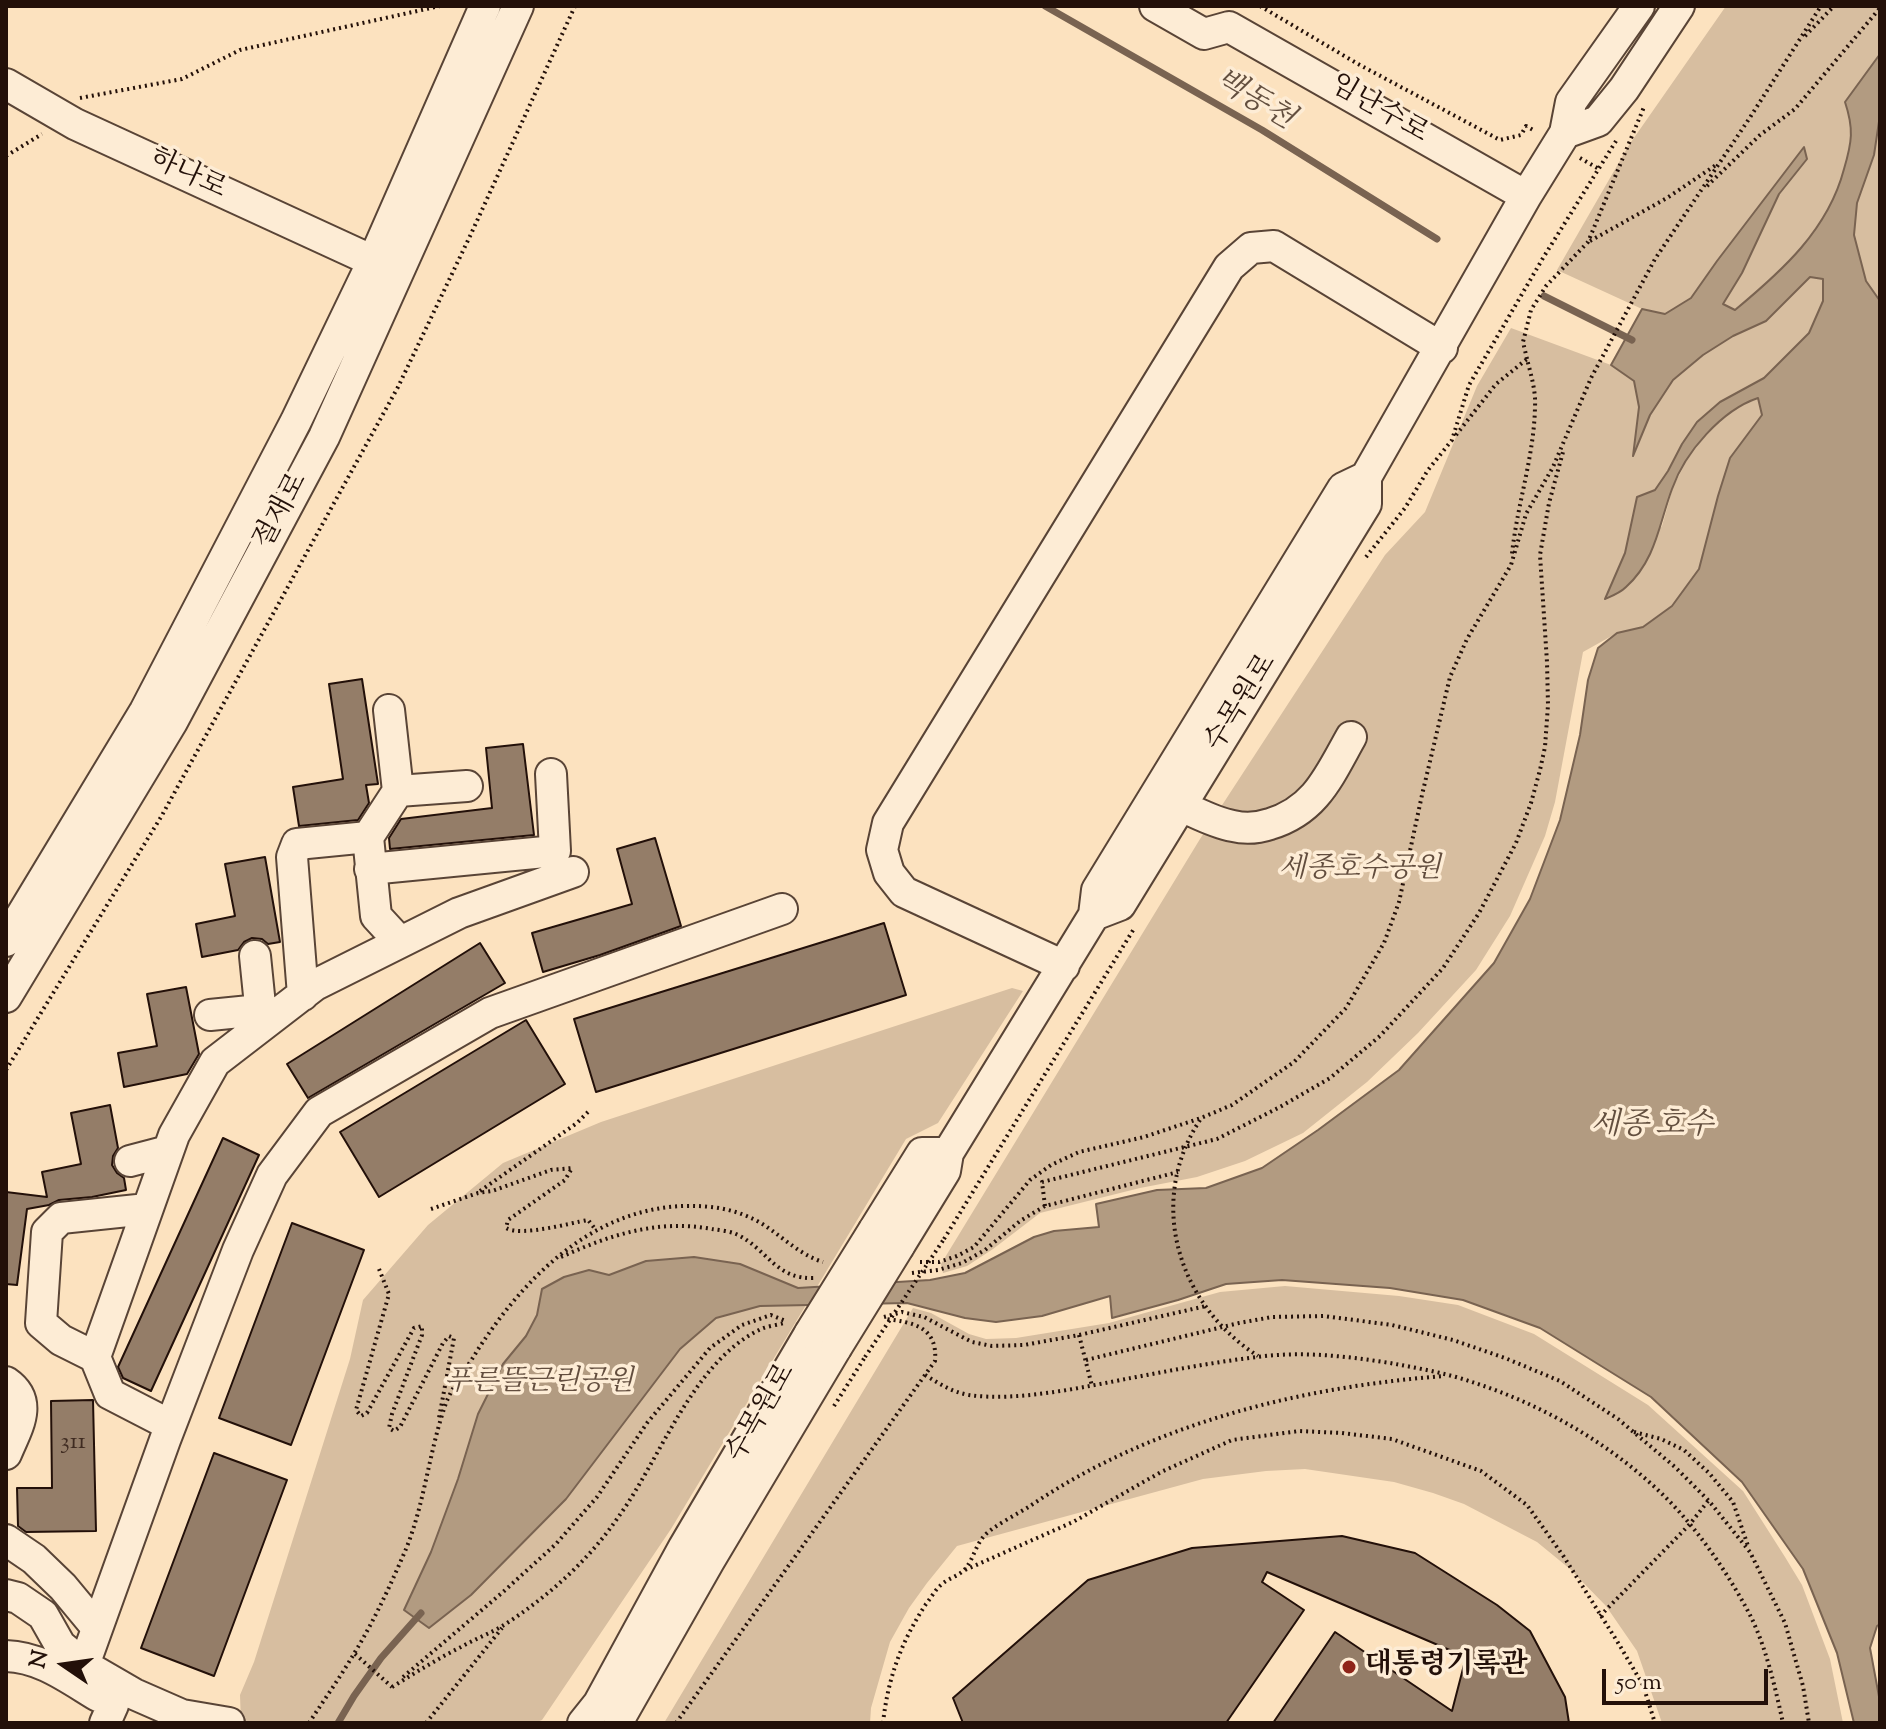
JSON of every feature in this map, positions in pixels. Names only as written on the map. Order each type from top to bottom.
[{"type":"street","name":"절재로","points":[[6,941],[145,711],[296,421],[373,261],[485,6]]},
{"type":"street","name":"절재로","points":[[6,997],[172,722],[324,437],[518,6]]},
{"type":"street","name":"임난수로","points":[[1155,6],[1204,34],[1226,17],[1526,196]]},
{"type":"street","name":"수목원로","points":[[1094,915],[1120,905],[1366,504],[1366,477],[1565,133],[1571,102],[1639,6]]},
{"type":"street","points":[[1565,133],[1598,121],[1624,89],[1679,6]]},
{"type":"street","name":"하나로","points":[[6,84],[88,131],[373,261]]},
{"type":"street","points":[[1064,966],[904,892],[889,873],[882,850],[888,823],[1229,267],[1251,248],[1274,246],[1442,348]]},
{"type":"street","name":"수목원로","points":[[572,1723],[609,1717],[684,1547],[825,1340],[887,1238],[922,1153],[948,1153],[1094,915],[1097,890],[1343,488],[1366,477]]},
{"type":"street","points":[[389,710],[398,791],[368,837],[376,916],[400,942]]},
{"type":"street","points":[[1181,806],[1230,826],[1262,827],[1279,822],[1300,812],[1319,792],[1351,737]]},
{"type":"street","points":[[370,869],[555,851],[551,774]]},
{"type":"street","points":[[398,791],[467,786]]},
{"type":"street","points":[[303,995],[292,857],[297,844],[368,837]]},
{"type":"street","points":[[95,1357],[174,1135],[215,1062],[261,1017],[303,995],[315,985],[459,913],[573,872]]},
{"type":"street","points":[[84,1665],[170,1425],[238,1250],[272,1175],[319,1112],[490,1013],[782,909]]},
{"type":"street","points":[[255,956],[261,1017]]},
{"type":"street","points":[[210,1015],[261,1017]]},
{"type":"street","points":[[130,1161],[168,1151]]},
{"type":"street","points":[[147,1209],[61,1218],[47,1232],[41,1323],[61,1340],[95,1357],[110,1394],[170,1425]]},
{"type":"street","points":[[6,1382],[18,1392],[23,1414],[6,1454]]},
{"type":"street","points":[[6,1540],[34,1559],[54,1578],[97,1628]]},
{"type":"street","points":[[6,1595],[18,1598],[43,1615],[60,1645],[84,1665],[134,1694],[182,1715],[229,1723]]},
{"type":"street","points":[[6,1656],[37,1660],[109,1714],[152,1723]]},
{"type":"path","points":[[6,156],[41,134],[80,98],[182,79],[240,50],[440,6]]},
{"type":"path","points":[[6,1070],[161,817],[398,387],[575,6]]},
{"type":"path","points":[[1260,6],[1358,64],[1500,140],[1521,135],[1526,126]]},
{"type":"path","points":[[1445,707],[1450,677],[1467,639],[1511,565],[1526,514],[1553,467],[1591,378],[1643,279],[1821,6]]},
{"type":"path","points":[[1798,43],[1834,6]]},
{"type":"path","points":[[1700,194],[1760,135],[1795,109],[1880,8]]},
{"type":"path","points":[[1588,242],[1647,102]]},
{"type":"path","points":[[1511,565],[1515,526],[1531,449],[1535,405],[1534,386],[1523,342],[1531,310],[1546,286],[1588,242],[1667,198],[1721,162]]},
{"type":"path","points":[[1452,440],[1496,384],[1527,359]]},
{"type":"path","points":[[1045,1206],[1042,1182],[1217,1139],[1330,1078],[1380,1036],[1443,968],[1479,913],[1516,843],[1531,803],[1545,747],[1547,662],[1540,555],[1549,503],[1566,438]]},
{"type":"path","points":[[478,1193],[588,1112]]},
{"type":"path","points":[[1201,1118],[1180,1159],[1173,1217],[1177,1247],[1187,1276],[1221,1327],[1240,1345],[1258,1356]]},
{"type":"path","points":[[431,1209],[551,1170],[572,1168],[565,1180],[508,1220],[506,1228],[511,1231],[528,1230],[588,1220],[596,1230]]},
{"type":"path","points":[[355,1653],[392,1687],[556,1544],[597,1497],[647,1423],[710,1348],[742,1325],[771,1315],[825,1340],[944,1239]]},
{"type":"path","points":[[379,1269],[389,1294],[356,1410],[361,1416],[367,1413],[414,1328],[422,1326],[422,1335],[389,1428],[394,1431],[400,1427],[449,1336],[454,1338],[454,1347],[437,1432]]},
{"type":"path","points":[[880,1318],[902,1312],[924,1317],[972,1342],[992,1346],[1024,1345],[1079,1335],[1204,1304]]},
{"type":"path","points":[[1086,1360],[1272,1317],[1324,1316],[1392,1325],[1453,1340],[1560,1381],[1618,1419],[1675,1467],[1709,1501],[1750,1552]]},
{"type":"path","points":[[1079,1335],[1092,1386]]},
{"type":"path","points":[[925,1375],[946,1389],[970,1395],[1007,1396],[1054,1392],[1290,1353],[1346,1356],[1422,1369],[1472,1381],[1521,1400],[1616,1456],[1660,1492],[1690,1524],[1725,1573],[1750,1616],[1771,1673],[1783,1723]]},
{"type":"path","points":[[965,1570],[984,1536],[1053,1490],[1096,1467],[1186,1429],[1233,1413],[1340,1387],[1450,1376]]},
{"type":"path","points":[[883,1723],[896,1659],[940,1585],[965,1570],[1073,1522],[1161,1472],[1232,1440],[1299,1431],[1392,1439],[1481,1471],[1527,1505],[1564,1557],[1643,1685],[1655,1723]]},
{"type":"path","points":[[1632,1431],[1661,1439],[1684,1450],[1709,1473],[1733,1502],[1750,1552],[1785,1623],[1803,1686],[1809,1723]]},
{"type":"path","points":[[1600,1616],[1709,1501]]},
{"type":"path","points":[[426,1723],[503,1626]]},
{"type":"green space","points":[[1726,6],[1880,6],[1880,54],[1845,102],[1851,128],[1847,159],[1827,211],[1801,248],[1735,310],[1723,304],[1742,273],[1779,194],[1807,159],[1717,261],[1691,298],[1665,314],[1642,309],[1557,270],[1629,145]]},
{"type":"green space","points":[[1880,115],[1880,301],[1866,281],[1854,235],[1857,203],[1874,155]]},
{"type":"green space","name":"세종호수공원","points":[[1810,277],[1823,279],[1823,301],[1809,333],[1764,378],[1720,402],[1682,444],[1655,490],[1637,497],[1625,553],[1606,598],[1662,526],[1673,487],[1687,460],[1714,424],[1740,405],[1758,398],[1762,415],[1730,458],[1699,569],[1672,606],[1643,627],[1617,633],[1583,652],[1555,802],[1545,836],[1510,916],[1476,970],[1367,1082],[1303,1133],[1245,1161],[1197,1177],[1040,1213],[967,1266],[943,1273],[941,1264],[1200,839],[1385,555],[1425,512],[1477,386],[1511,328],[1611,365],[1634,380],[1639,407],[1635,453],[1650,415],[1673,380],[1703,355],[1766,320]]},
{"type":"green space","name":"푸른뜰근린공원","points":[[1012,988],[1023,991],[938,1123],[906,1139],[671,1529],[542,1720],[534,1723],[241,1723],[240,1695],[254,1662],[350,1359],[363,1300],[428,1225],[503,1163],[601,1122]]},
{"type":"green space","points":[[1285,1286],[1399,1296],[1458,1305],[1534,1334],[1648,1405],[1743,1491],[1785,1557],[1802,1585],[1830,1659],[1843,1723],[1662,1723],[1637,1651],[1606,1606],[1570,1569],[1537,1542],[1464,1504],[1433,1493],[1394,1482],[1305,1469],[1203,1479],[957,1546],[909,1608],[890,1642],[871,1708],[870,1723],[664,1723],[913,1308],[931,1313],[969,1334],[986,1339],[1016,1338],[1109,1323],[1220,1292]]},
{"type":"water","name":"세종 호수","points":[[1880,54],[1880,115],[1874,155],[1857,203],[1854,235],[1866,281],[1880,301],[1880,1624],[1870,1648],[1880,1702],[1880,1723],[1854,1723],[1837,1653],[1803,1569],[1742,1482],[1651,1397],[1540,1328],[1463,1300],[1390,1288],[1282,1280],[1226,1284],[1112,1318],[1110,1296],[1042,1316],[996,1322],[965,1318],[907,1303],[760,1306],[716,1318],[680,1349],[566,1499],[471,1595],[429,1628],[404,1610],[431,1552],[478,1414],[503,1364],[526,1336],[537,1315],[542,1289],[564,1277],[589,1270],[609,1275],[646,1261],[694,1257],[740,1264],[798,1288],[930,1280],[965,1273],[1034,1237],[1054,1231],[1099,1227],[1096,1204],[1157,1190],[1206,1188],[1262,1168],[1399,1070],[1494,963],[1530,899],[1560,820],[1580,735],[1588,680],[1598,648],[1617,633],[1643,627],[1672,606],[1699,569],[1730,458],[1762,415],[1758,398],[1718,422],[1695,447],[1678,475],[1644,565],[1624,589],[1605,599],[1625,553],[1637,497],[1655,490],[1697,422],[1720,402],[1764,378],[1809,333],[1823,301],[1823,279],[1810,277],[1766,321],[1733,336],[1703,355],[1673,380],[1650,415],[1633,456],[1639,407],[1634,381],[1611,365],[1642,309],[1665,314],[1691,298],[1804,147],[1807,159],[1779,194],[1742,273],[1723,304],[1735,310],[1801,248],[1827,211],[1844,169],[1851,136],[1845,102]]},
{"type":"building","points":[[362,679],[378,784],[366,785],[369,803],[358,820],[299,826],[293,787],[343,779],[329,684]]},
{"type":"building","points":[[523,744],[534,835],[390,849],[389,838],[401,819],[492,808],[486,748]]},
{"type":"building","points":[[655,838],[681,926],[543,972],[532,933],[632,904],[617,849]]},
{"type":"building","points":[[265,857],[280,942],[268,944],[262,939],[252,938],[238,950],[202,957],[196,924],[235,916],[225,864]]},
{"type":"building","points":[[884,923],[906,995],[596,1092],[574,1019]]},
{"type":"building","points":[[480,943],[505,983],[308,1098],[287,1064]]},
{"type":"building","points":[[186,987],[199,1054],[187,1074],[124,1087],[118,1053],[157,1046],[147,994]]},
{"type":"building","points":[[526,1020],[565,1084],[379,1197],[340,1132]]},
{"type":"building","points":[[110,1105],[118,1148],[112,1165],[124,1178],[126,1190],[59,1200],[27,1209],[17,1285],[6,1284],[6,1192],[47,1197],[42,1172],[81,1164],[71,1113]]},
{"type":"building","points":[[223,1138],[259,1155],[151,1391],[123,1378],[118,1367]]},
{"type":"building","points":[[292,1223],[364,1250],[291,1445],[219,1418]]},
{"type":"building","points":[[93,1400],[96,1531],[26,1532],[18,1526],[17,1488],[52,1488],[51,1401]]},
{"type":"building","points":[[214,1453],[287,1480],[214,1676],[141,1648]]},
{"type":"building","points":[[1342,1536],[1415,1553],[1497,1605],[1530,1631],[1565,1697],[1569,1723],[1273,1723],[1335,1632],[1452,1711],[1466,1657],[1267,1572],[1262,1582],[1304,1610],[1226,1723],[963,1723],[953,1698],[1088,1580],[1192,1548]]},
{"type":"waterway","name":"백동천","points":[[1045,6],[1262,130],[1437,239]]},
{"type":"waterway","name":"백동천","points":[[1544,296],[1632,340]]},
{"type":"waterway","points":[[338,1723],[381,1658],[421,1613]]},
{"type":"place","name":"대통령기록관","points":[[1349,1667]]}]
